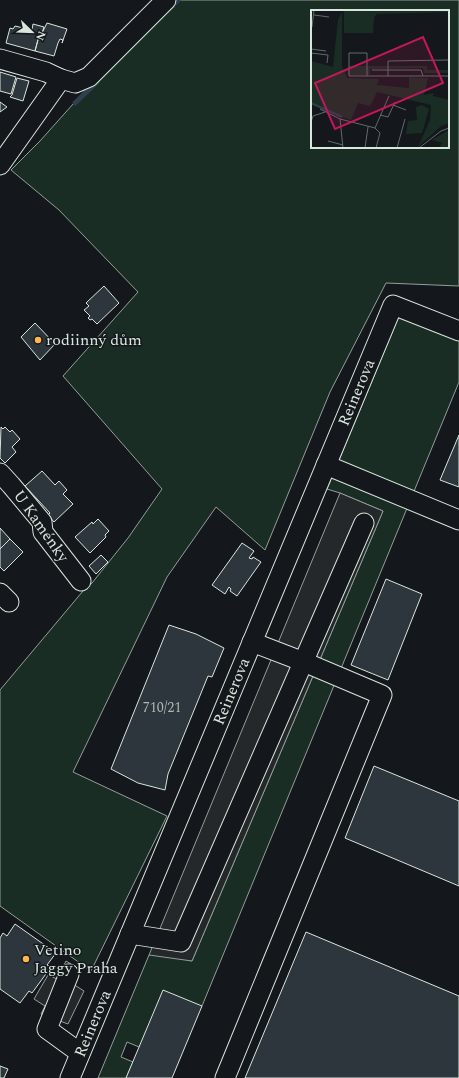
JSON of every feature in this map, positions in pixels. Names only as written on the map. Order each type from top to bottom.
[{"type":"street","points":[[0,58],[46,72],[61,79],[75,83],[89,77],[166,0]]},
{"type":"street","points":[[0,165],[61,79]]},
{"type":"street","name":"Reinerova","points":[[70,1078],[393,305],[459,331]]},
{"type":"street","points":[[326,465],[459,520]]},
{"type":"street","name":"U Kaménky","points":[[0,473],[42,522],[43,532],[81,580]]},
{"type":"street","points":[[130,934],[181,942],[364,523]]},
{"type":"street","points":[[225,1078],[382,695],[252,642]]},
{"type":"street","points":[[69,974],[46,1029],[80,1053]]},
{"type":"green space","points":[[166,0],[459,0],[459,286],[386,283],[330,392],[265,550],[216,507],[167,577],[73,772],[167,816],[91,971],[0,906],[0,690],[83,591],[92,583],[128,538],[162,489],[63,376],[138,292],[59,210],[11,170],[40,141]]},
{"type":"green space","points":[[405,302],[459,327],[459,382],[202,1006],[139,1047],[127,1042],[121,1057],[133,1062],[126,1078],[98,1078],[149,955],[159,952],[192,961],[383,511],[327,489]]},
{"type":"shaded area","points":[[340,493],[383,511],[192,961],[149,955]]},
{"type":"shaded area","points":[[66,961],[79,969],[73,984],[84,991],[68,1024],[41,1014],[45,1006],[34,999],[48,975],[57,979]]},
{"type":"building","points":[[47,23],[67,29],[62,43],[63,40],[60,39],[58,43],[54,56],[35,51],[40,32],[42,33]]},
{"type":"building","points":[[33,24],[44,27],[42,33],[40,32],[35,51],[6,43],[10,28],[13,29],[15,26],[32,30]]},
{"type":"building","points":[[0,72],[16,77],[11,94],[0,91]]},
{"type":"building","points":[[17,78],[29,81],[23,101],[10,97]]},
{"type":"building","points":[[0,102],[7,107],[0,112]]},
{"type":"building","points":[[104,286],[119,303],[97,324],[92,319],[90,320],[88,318],[90,316],[84,310],[89,306],[86,303]]},
{"type":"building","name":"rodiinný dům","points":[[35,323],[55,344],[40,360],[21,337]]},
{"type":"building","points":[[1,427],[3,429],[5,427],[10,432],[12,430],[20,439],[12,447],[16,452],[5,463],[0,458]]},
{"type":"building","points":[[459,435],[459,487],[440,480]]},
{"type":"building","points":[[42,471],[55,485],[59,481],[67,490],[63,494],[73,504],[54,522],[48,515],[50,513],[25,486]]},
{"type":"building","points":[[98,519],[109,531],[105,535],[106,537],[90,553],[75,537],[92,522],[93,524]]},
{"type":"building","points":[[0,528],[10,539],[0,549]]},
{"type":"building","points":[[10,539],[23,552],[4,571],[0,567],[0,549]]},
{"type":"building","points":[[242,543],[254,551],[249,558],[252,559],[253,557],[261,562],[237,596],[230,591],[231,589],[229,587],[225,594],[212,585]]},
{"type":"building","points":[[101,555],[108,562],[96,574],[89,566]]},
{"type":"building","points":[[386,579],[422,594],[388,680],[351,665]]},
{"type":"building","points":[[169,625],[196,634],[224,648],[212,677],[208,676],[168,774],[165,790],[138,783],[111,769]]},
{"type":"building","points":[[374,766],[459,801],[459,886],[345,838]]},
{"type":"building","name":"Vetino Jaggy Praha","points":[[15,924],[56,953],[47,965],[51,967],[32,993],[29,991],[20,1003],[0,989],[0,938],[3,933],[7,936]]},
{"type":"building","points":[[306,932],[459,996],[459,1078],[245,1078]]},
{"type":"building","points":[[163,990],[202,1006],[172,1078],[126,1078]]},
{"type":"building","points":[[0,1066],[8,1069],[4,1078],[0,1078]]},
{"type":"waterway","points":[[170,8],[178,0]]},
{"type":"waterway","points":[[75,103],[97,82]]},
{"type":"place","name":"rodiinný dům","points":[[38,340]]},
{"type":"place","name":"Vetino Jaggy Praha","points":[[26,959]]}]
